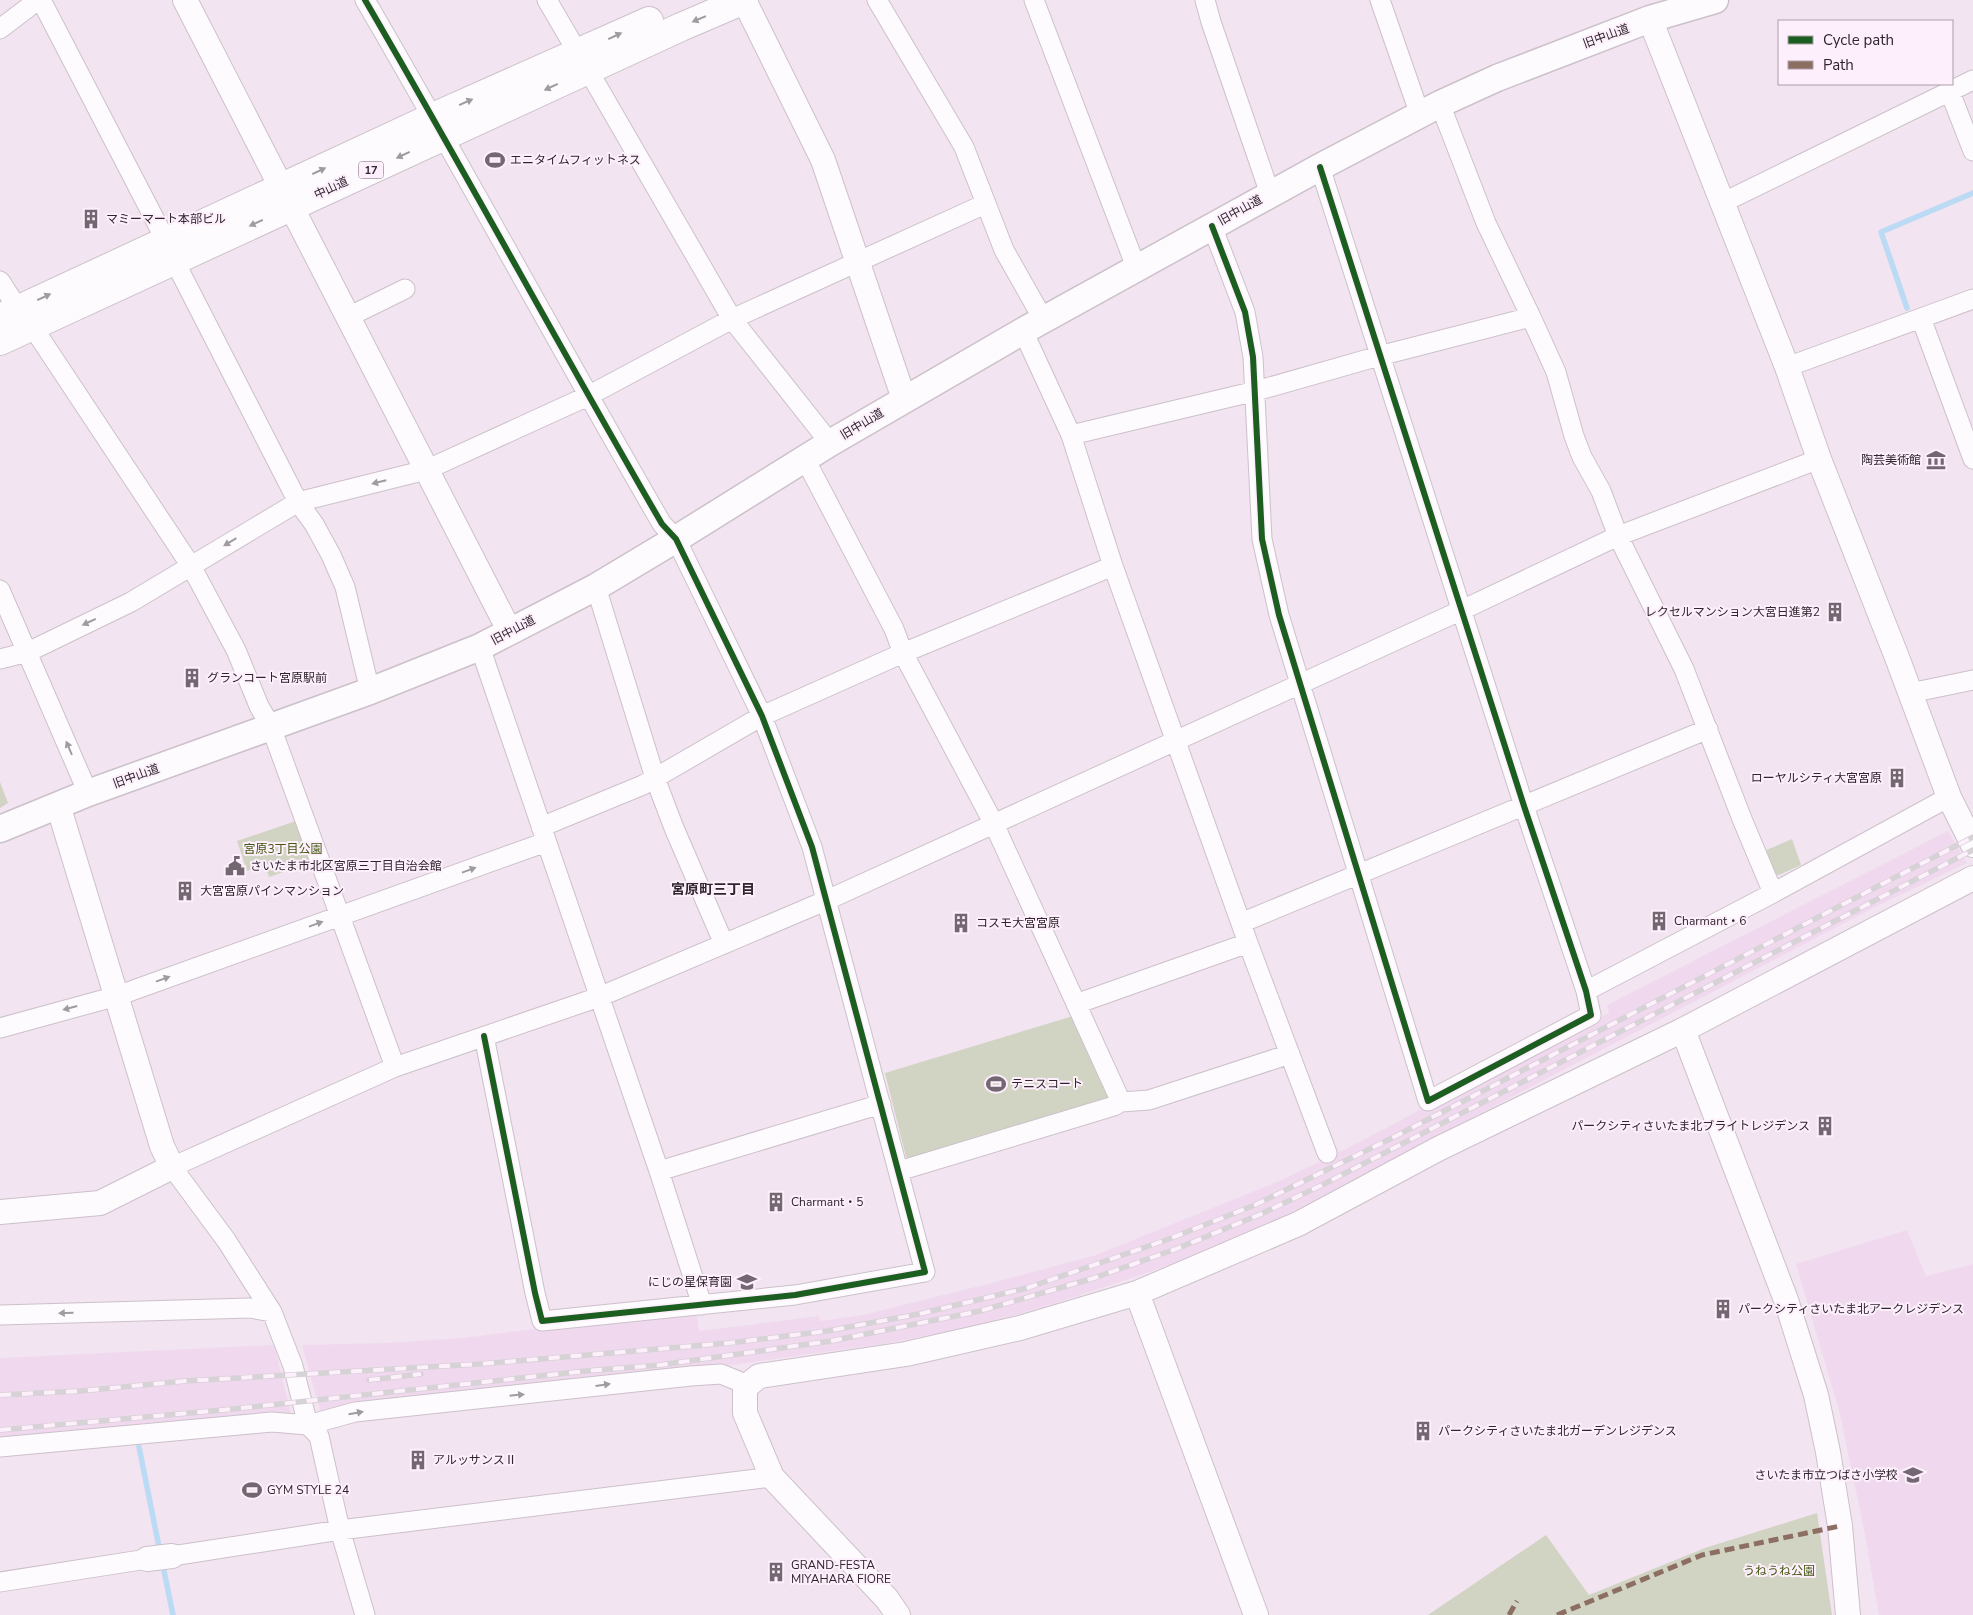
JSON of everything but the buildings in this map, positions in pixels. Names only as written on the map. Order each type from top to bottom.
[{"type":"highway","name":"中山道","points":[[583,61],[695,0]]},
{"type":"highway","name":"中山道","points":[[0,340],[17,318],[170,251],[583,61],[744,0]]},
{"type":"main road","name":"旧中山道","points":[[0,829],[88,793],[370,691],[480,648],[596,587],[830,443],[1033,325],[1320,167],[1430,110],[1546,58],[1650,19],[1716,0]]},
{"type":"street","points":[[0,29],[39,0],[298,502],[314,524],[331,555],[345,587],[370,691]]},
{"type":"street","points":[[185,0],[510,632]]},
{"type":"street","points":[[365,0],[588,396],[662,524],[676,539],[762,716],[812,847],[925,1272],[794,1295],[542,1321],[484,1036]]},
{"type":"street","points":[[547,0],[732,319],[830,443]]},
{"type":"street","points":[[744,0],[823,160],[904,399]]},
{"type":"street","points":[[877,0],[964,147],[1033,325],[1113,566],[1241,924],[1326,1153]]},
{"type":"street","points":[[1034,0],[1136,267]]},
{"type":"street","points":[[1205,0],[1270,194]]},
{"type":"street","points":[[1380,0],[1430,110],[1556,372],[1574,436],[1582,457],[1601,491],[1618,536],[1684,669],[1773,893]]},
{"type":"street","points":[[1650,19],[1787,367],[1819,458],[1949,797],[1973,845]]},
{"type":"street","points":[[1722,203],[1973,80]]},
{"type":"street","points":[[1950,92],[1973,151]]},
{"type":"street","points":[[1212,226],[1245,312],[1253,357],[1262,539],[1279,615],[1428,1101],[1591,1015],[1586,991],[1524,806],[1320,167]]},
{"type":"street","points":[[0,659],[28,652],[131,602],[298,502],[426,470],[588,396],[732,319],[985,204]]},
{"type":"street","points":[[0,281],[17,318],[191,566],[236,650],[259,706],[271,726],[395,1067]]},
{"type":"street","points":[[348,317],[405,289]]},
{"type":"street","points":[[1787,367],[1973,299]]},
{"type":"street","points":[[1071,435],[1256,391],[1379,356],[1531,317]]},
{"type":"street","points":[[1921,318],[1973,459]]},
{"type":"street","points":[[0,1212],[100,1203],[172,1167],[395,1067],[599,997],[825,901],[1176,742],[1618,536],[1819,458]]},
{"type":"street","points":[[805,459],[894,629],[903,653],[994,824],[1121,1102]]},
{"type":"street","points":[[0,1028],[117,996],[341,915],[544,835],[644,784],[762,716],[903,653],[1113,566]]},
{"type":"street","points":[[596,587],[654,778],[724,944]]},
{"type":"street","points":[[0,590],[88,793]]},
{"type":"street","points":[[480,648],[659,1171],[702,1306]]},
{"type":"street","points":[[1910,693],[1973,680]]},
{"type":"street","points":[[1241,924],[1359,873],[1708,729]]},
{"type":"street","points":[[1586,991],[1773,893],[1949,797]]},
{"type":"street","points":[[58,805],[162,1146],[172,1167],[231,1247],[272,1312],[293,1366],[308,1425],[320,1436],[340,1530],[365,1615]]},
{"type":"street","points":[[898,1615],[886,1598],[772,1477],[746,1413],[745,1389],[748,1384],[760,1376],[906,1354],[1020,1328],[1137,1293],[1298,1224],[1438,1149],[1683,1030],[1973,878]]},
{"type":"street","points":[[1076,1004],[1248,943]]},
{"type":"street","points":[[1683,1030],[1786,1300],[1816,1395],[1828,1452],[1840,1526],[1848,1615]]},
{"type":"street","points":[[899,1171],[1114,1106],[1121,1102],[1149,1100],[1290,1054]]},
{"type":"street","points":[[659,1171],[881,1104]]},
{"type":"street","points":[[1137,1293],[1256,1615]]},
{"type":"street","points":[[0,1315],[250,1308],[272,1312]]},
{"type":"street","points":[[0,1447],[272,1422],[308,1425],[354,1412],[691,1376],[721,1374],[748,1384]]},
{"type":"street","points":[[0,1582],[340,1530],[772,1477]]},
{"type":"shaded area","points":[[1948,831],[1967,863],[1877,906],[1286,1215],[1206,1252],[1043,1307],[969,1328],[882,1344],[725,1366],[331,1408],[321,1413],[302,1345],[387,1343],[462,1338],[547,1326],[696,1311],[699,1331],[819,1316],[820,1321],[863,1315],[1096,1255],[1277,1182],[1344,1150],[1568,1032],[1609,1013],[1607,1005]]},
{"type":"shaded area","name":"さいたま市立つばさ小学校","points":[[1907,1230],[1926,1276],[1973,1264],[1973,1615],[1879,1615],[1840,1414],[1796,1264]]},
{"type":"shaded area","points":[[274,1345],[291,1413],[0,1439],[0,1358]]},
{"type":"green space","points":[[0,782],[8,803],[0,808]]},
{"type":"green space","name":"宮原3丁目公園","points":[[299,820],[313,862],[269,877],[265,865],[247,871],[237,841]]},
{"type":"green space","points":[[1792,839],[1801,865],[1779,875],[1772,873],[1762,852]]},
{"type":"green space","name":"テニスコート","points":[[1073,1016],[1110,1095],[1108,1100],[912,1158],[906,1157],[885,1073]]},
{"type":"green space","name":"うねうね公園","points":[[1817,1513],[1832,1615],[1428,1615],[1546,1535],[1589,1595],[1705,1548]]},
{"type":"waterway","points":[[1907,308],[1881,232],[1973,193]]},
{"type":"waterway","points":[[139,1447],[160,1552]]},
{"type":"waterway","points":[[162,1561],[173,1615]]},
{"type":"railway","points":[[0,1395],[80,1391],[185,1381],[480,1364],[729,1343],[827,1331],[919,1314],[1027,1288],[1169,1239],[1255,1205],[1396,1136],[1973,837]]},
{"type":"railway","points":[[0,1430],[223,1410],[586,1371],[660,1365],[831,1341],[980,1311],[1094,1278],[1176,1249],[1261,1214],[1326,1183],[1973,850]]},
{"type":"railway","points":[[369,1380],[421,1374]]},
{"type":"marked path","points":[[1557,1615],[1702,1555],[1840,1526]]},
{"type":"marked path","points":[[1509,1615],[1517,1601]]},
{"type":"cycle path","points":[[365,0],[662,524],[676,539],[762,716],[812,847],[925,1272],[795,1295],[542,1321],[484,1036]]},
{"type":"cycle path","points":[[1212,226],[1245,312],[1253,357],[1262,539],[1279,615],[1428,1101],[1591,1015],[1586,991],[1524,806],[1320,167]]},
{"type":"place","name":"エニタイムフィットネス","points":[[495,160]]},
{"type":"place","name":"マミーマート本部ビル","points":[[91,219]]},
{"type":"place","name":"陶芸美術館","points":[[1936,460]]},
{"type":"place","name":"レクセルマンション大宮日進第2","points":[[1835,612]]},
{"type":"place","name":"グランコート宮原駅前","points":[[192,678]]},
{"type":"place","name":"ローヤルシティ大宮宮原","points":[[1897,778]]},
{"type":"place","name":"さいたま市北区宮原三丁目自治会館","points":[[235,866]]},
{"type":"place","name":"大宮宮原パインマンション","points":[[185,891]]},
{"type":"place","name":"Charmant・6","points":[[1659,921]]},
{"type":"place","name":"コスモ大宮宮原","points":[[961,923]]},
{"type":"place","name":"テニスコート","points":[[996,1084]]},
{"type":"place","name":"パークシティさいたま北ブライトレジデンス","points":[[1825,1126]]},
{"type":"place","name":"Charmant・5","points":[[776,1202]]},
{"type":"place","name":"にじの星保育園","points":[[747,1282]]},
{"type":"place","name":"パークシティさいたま北アークレジデンス","points":[[1723,1309]]},
{"type":"place","name":"パークシティさいたま北ガーデンレジデンス","points":[[1423,1431]]},
{"type":"place","name":"アルッサンスⅡ","points":[[418,1460]]},
{"type":"place","name":"さいたま市立つばさ小学校","points":[[1913,1475]]},
{"type":"place","name":"GYM STYLE 24","points":[[252,1490]]},
{"type":"place","name":"GRAND-FESTA MIYAHARA FIORE","points":[[776,1572]]},
{"type":"district","name":"宮原町三丁目","points":[[713,889]]}]
